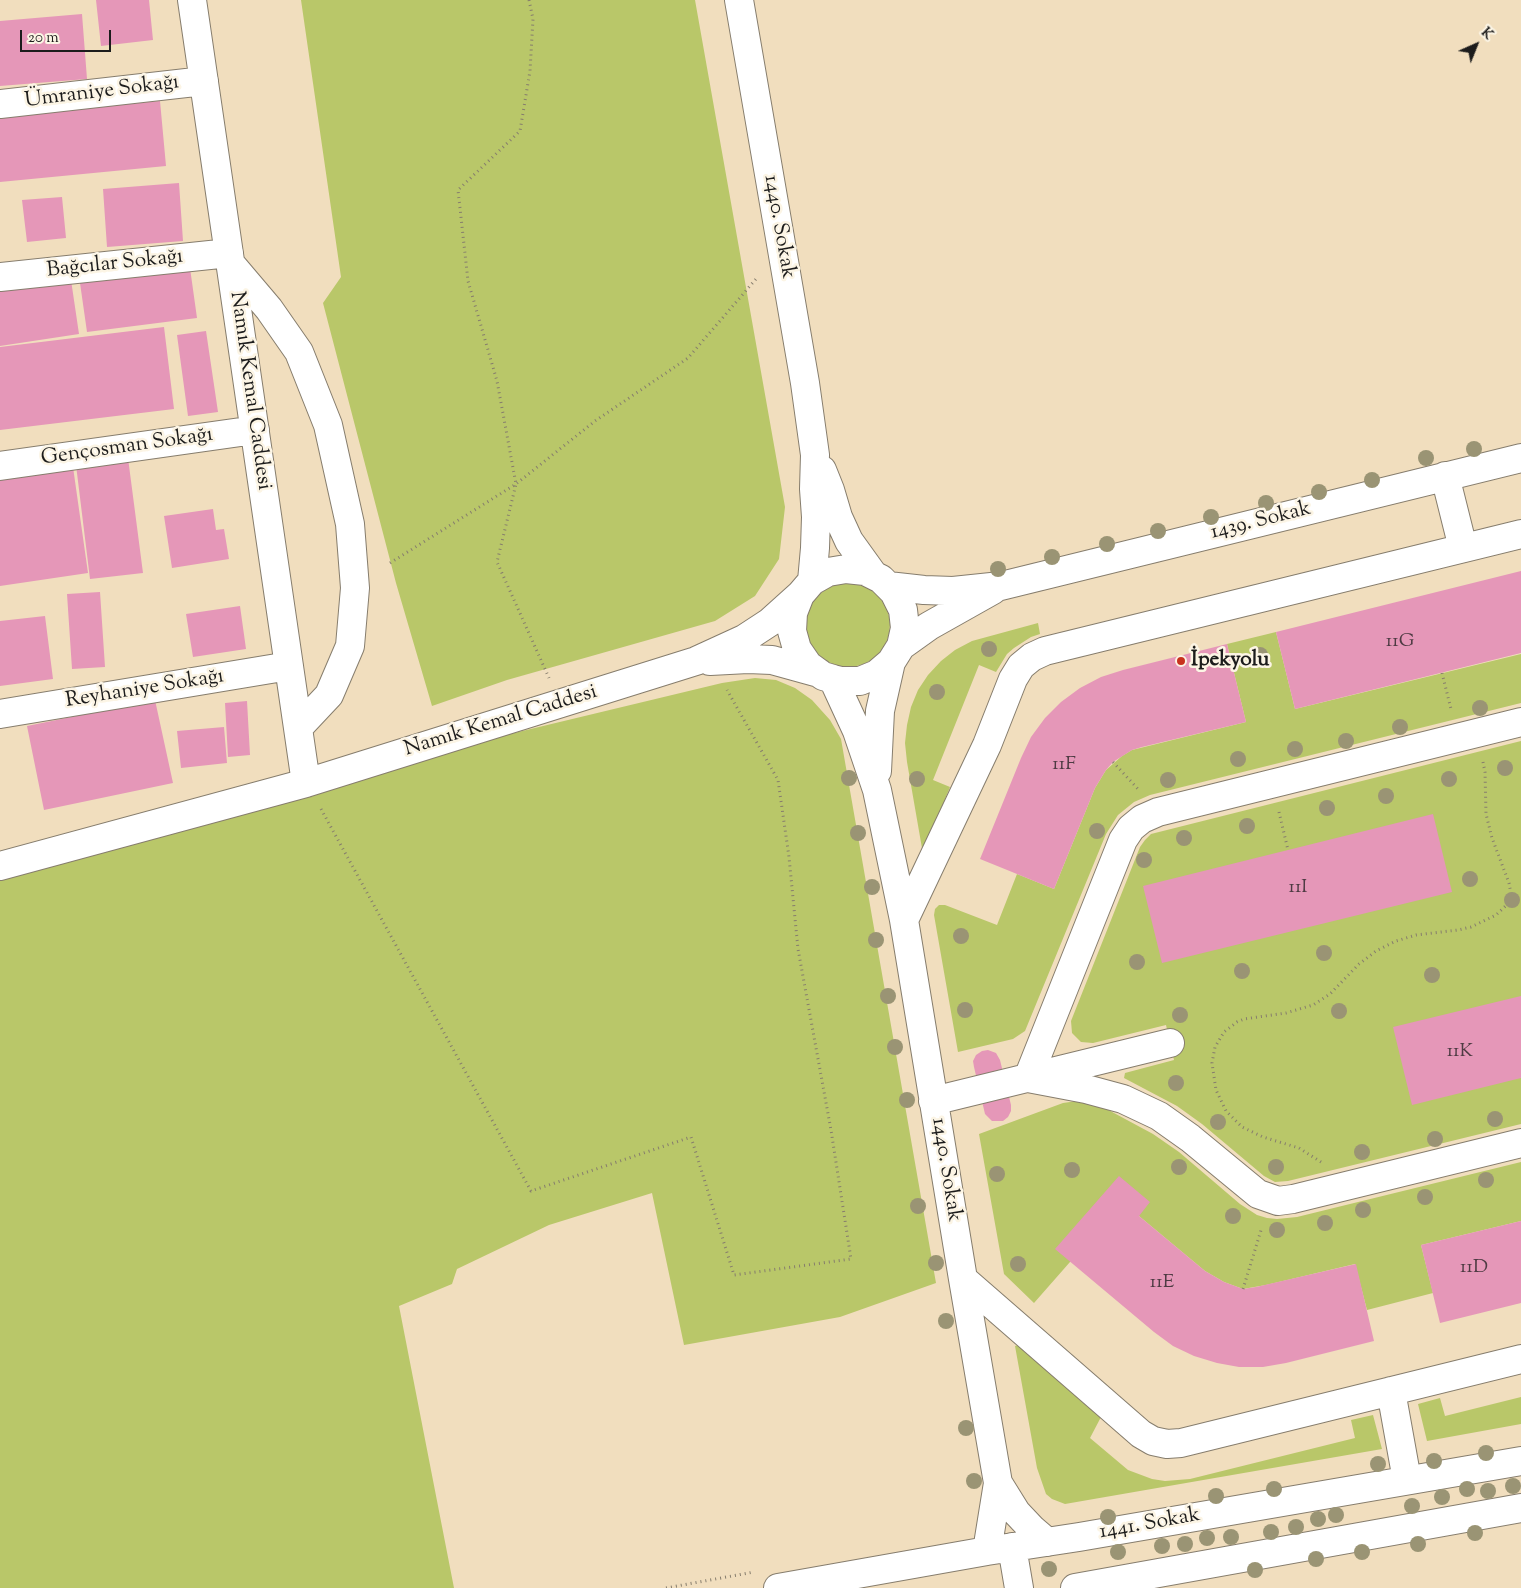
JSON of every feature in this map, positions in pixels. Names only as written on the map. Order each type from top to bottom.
[{"type":"street","name":"Namık Kemal Caddesi","points":[[192,0],[306,782]]},
{"type":"street","name":"1440. Sokak","points":[[739,0],[805,383],[815,455]]},
{"type":"street","name":"Ümraniye Sokağı","points":[[0,104],[204,81]]},
{"type":"street","points":[[230,258],[299,352],[328,425],[350,524],[355,588],[350,646],[329,695],[298,728]]},
{"type":"street","name":"Bağcılar Sokağı","points":[[0,277],[230,258]]},
{"type":"street","name":"Gençosman Sokağı","points":[[0,466],[255,430]]},
{"type":"street","points":[[815,455],[849,541],[880,580],[894,592],[903,610],[905,628],[880,711],[877,790]]},
{"type":"street","points":[[815,455],[816,548],[806,588],[793,613],[792,631],[797,649],[808,664],[826,676],[857,731],[877,790]]},
{"type":"street","name":"1439. Sokak","points":[[1001,586],[1521,458]]},
{"type":"street","points":[[1445,476],[1463,548]]},
{"type":"street","points":[[904,920],[987,745],[1013,679],[1021,666],[1032,657],[1062,647],[1521,534]]},
{"type":"street","points":[[696,661],[744,639],[770,622],[806,588],[828,572],[846,568],[880,580],[924,590],[953,591],[1001,586]]},
{"type":"street","points":[[696,661],[772,660],[841,681],[860,681],[877,674],[896,654],[929,626],[1001,586]]},
{"type":"street","name":"Namık Kemal Caddesi","points":[[0,866],[306,782],[696,661]]},
{"type":"street","name":"Reyhaniye Sokağı","points":[[0,714],[289,666]]},
{"type":"street","points":[[1028,1078],[1123,840],[1131,828],[1142,818],[1158,812],[1521,722]]},
{"type":"street","name":"1440. Sokak","points":[[877,790],[904,920],[998,1484],[1000,1549],[1019,1588]]},
{"type":"street","points":[[933,1101],[1170,1043]]},
{"type":"street","points":[[1028,1078],[1086,1089],[1123,1100],[1159,1116],[1190,1138],[1252,1190],[1271,1200],[1285,1201],[1521,1143]]},
{"type":"street","points":[[963,1279],[1141,1434],[1160,1443],[1182,1443],[1521,1359]]},
{"type":"street","points":[[1391,1392],[1407,1480]]},
{"type":"street","name":"1441. Sokak","points":[[778,1588],[1521,1460]]},
{"type":"street","points":[[998,1484],[1016,1512],[1032,1530],[1047,1542]]},
{"type":"street","points":[[1076,1588],[1521,1508]]},
{"type":"path","points":[[529,0],[533,19],[530,71],[520,131],[458,190],[468,281],[497,381],[516,484],[498,562],[550,678]]},
{"type":"path","points":[[390,563],[516,484],[595,421],[688,358],[758,276]]},
{"type":"path","points":[[1442,673],[1467,736],[1485,772],[1486,814],[1492,838],[1510,883],[1512,900]]},
{"type":"path","points":[[306,782],[530,1191],[691,1137],[734,1275],[851,1259],[831,1130],[798,949],[789,857],[778,780],[722,682]]},
{"type":"path","points":[[1272,784],[1288,850]]},
{"type":"path","points":[[1343,1187],[1325,1165],[1313,1156],[1299,1148],[1242,1127],[1226,1111],[1216,1090],[1212,1071],[1213,1055],[1219,1040],[1230,1027],[1244,1019],[1286,1013],[1322,1000],[1359,964],[1376,951],[1396,941],[1416,935],[1471,927],[1496,915],[1512,900],[1521,901]]},
{"type":"path","points":[[1243,1289],[1271,1200]]},
{"type":"green space","points":[[301,0],[695,0],[785,507],[779,559],[755,596],[715,621],[507,680],[432,706],[396,583],[323,303],[341,277]]},
{"type":"green space","points":[[848,583],[864,586],[878,595],[887,609],[890,625],[887,641],[878,655],[864,664],[848,667],[832,664],[818,655],[809,641],[806,625],[809,609],[818,595],[832,586]]},
{"type":"green space","points":[[1038,623],[1040,634],[1031,637],[1007,654],[996,672],[979,665],[933,780],[950,787],[923,854],[905,743],[911,707],[918,690],[928,675],[955,650],[972,641]]},
{"type":"green space","points":[[1276,632],[1295,709],[1521,654],[1521,703],[1150,795],[1134,802],[1118,815],[1106,834],[1025,1031],[1013,1039],[958,1052],[934,915],[935,909],[939,905],[945,905],[997,925],[1017,874],[1054,889],[1095,788],[1106,770],[1132,750],[1246,722],[1227,644]]},
{"type":"green space","points":[[755,678],[776,680],[795,688],[812,700],[830,720],[841,739],[936,1283],[840,1317],[684,1345],[652,1193],[549,1225],[457,1269],[452,1284],[399,1306],[454,1588],[0,1588],[0,873],[306,783],[722,683]]},
{"type":"green space","points":[[1521,741],[1521,1124],[1288,1181],[1275,1182],[1264,1176],[1202,1124],[1177,1106],[1124,1078],[1125,1073],[1174,1060],[1166,1025],[1093,1043],[1081,1042],[1072,1033],[1071,1021],[1140,847],[1151,834]]},
{"type":"green space","points":[[1077,1101],[1101,1106],[1153,1134],[1179,1152],[1240,1204],[1257,1215],[1267,1218],[1297,1217],[1521,1162],[1521,1221],[1421,1245],[1433,1293],[1367,1310],[1355,1264],[1243,1289],[1224,1282],[1205,1271],[1139,1216],[1070,1262],[1034,1303],[1004,1274],[979,1134],[1063,1103]]},
{"type":"green space","points":[[1021,1344],[1101,1417],[1090,1438],[1128,1470],[1152,1479],[1165,1481],[1190,1479],[1355,1438],[1351,1420],[1373,1415],[1382,1449],[1065,1504],[1052,1499],[1046,1494],[1037,1468],[1015,1346]]},
{"type":"green space","points":[[1521,1397],[1521,1424],[1427,1441],[1418,1404],[1440,1398],[1445,1416]]},
{"type":"building","points":[[96,0],[149,0],[153,40],[101,46]]},
{"type":"building","points":[[82,14],[87,79],[0,86],[0,21]]},
{"type":"building","points":[[160,101],[166,166],[0,182],[0,116]]},
{"type":"building","points":[[179,183],[183,241],[107,247],[103,189]]},
{"type":"building","points":[[62,197],[66,238],[27,242],[22,200]]},
{"type":"building","points":[[190,268],[197,318],[87,332],[80,283]]},
{"type":"building","points":[[71,280],[79,334],[0,346],[0,290]]},
{"type":"building","points":[[164,327],[174,409],[0,430],[0,347]]},
{"type":"building","points":[[206,331],[218,412],[188,416],[177,335]]},
{"type":"building","points":[[128,458],[143,573],[90,579],[76,465]]},
{"type":"building","points":[[73,467],[88,573],[0,586],[0,477]]},
{"type":"building","points":[[213,509],[216,530],[224,529],[229,559],[172,568],[164,516]]},
{"type":"building","points":[[1521,571],[1521,653],[1295,709],[1276,632]]},
{"type":"building","points":[[100,592],[105,667],[72,669],[67,594]]},
{"type":"building","points":[[240,606],[246,649],[193,657],[186,614]]},
{"type":"building","points":[[45,616],[53,679],[0,686],[0,621]]},
{"type":"building","points":[[1227,644],[1246,722],[1132,750],[1113,762],[1095,788],[1054,889],[980,859],[1031,737],[1045,718],[1061,702],[1080,688],[1101,677]]},
{"type":"building","points":[[155,700],[173,783],[44,810],[27,726]]},
{"type":"building","points":[[247,701],[250,755],[228,757],[225,703]]},
{"type":"building","points":[[224,727],[227,763],[181,768],[177,731]]},
{"type":"building","points":[[1433,814],[1452,892],[1162,963],[1143,886]]},
{"type":"building","points":[[1521,996],[1521,1078],[1412,1105],[1393,1027]]},
{"type":"building","points":[[988,1050],[996,1053],[1000,1060],[1011,1105],[1008,1117],[1003,1121],[992,1121],[985,1114],[974,1067],[973,1061],[976,1055]]},
{"type":"building","points":[[1119,1176],[1150,1202],[1139,1216],[1205,1271],[1224,1282],[1243,1289],[1356,1264],[1374,1341],[1263,1367],[1239,1367],[1217,1363],[1194,1356],[1173,1346],[1055,1249]]},
{"type":"building","points":[[1521,1221],[1521,1303],[1440,1323],[1421,1245]]},
{"type":"place","name":"İpekyolu","points":[[1181,661]]}]
